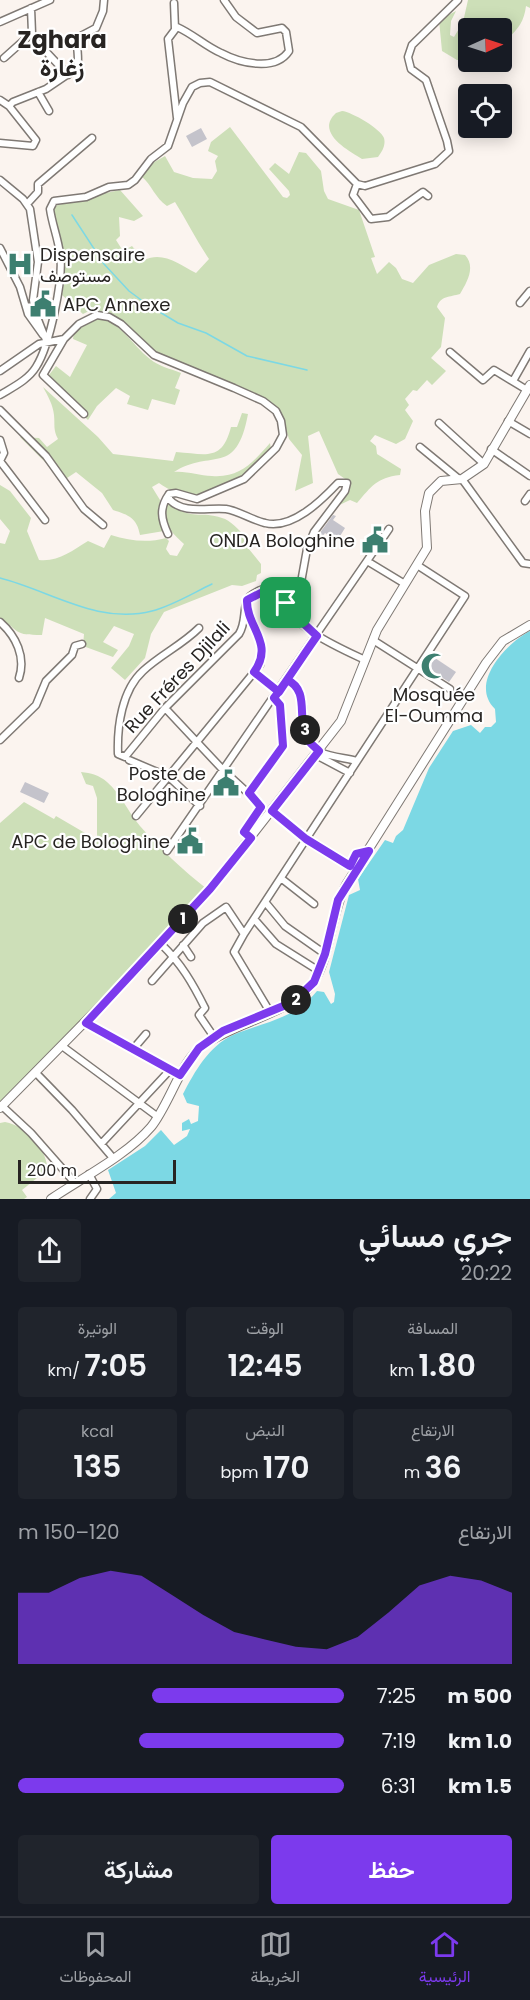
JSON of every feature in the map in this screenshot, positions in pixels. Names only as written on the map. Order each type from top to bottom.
[{"type":"main road","points":[[1,1107],[86,1023],[210,889],[341,722],[373,640],[427,548],[428,530],[424,511],[431,489],[441,481],[461,479],[484,464],[528,390]]},
{"type":"main road","points":[[51,1199],[136,1141],[158,1117],[180,1075],[199,1048],[214,1037],[287,1005],[304,993],[319,971],[338,900],[463,697],[503,641],[530,624]]},
{"type":"street","points":[[0,22],[50,0]]},
{"type":"street","points":[[9,106],[13,102],[38,92],[77,68],[79,60],[76,45],[79,37],[96,28],[103,11],[104,0]]},
{"type":"street","points":[[175,29],[177,27],[191,33],[219,53],[243,62],[271,63],[284,59],[289,51],[286,32],[282,28],[257,33],[236,17],[224,0]]},
{"type":"street","points":[[0,395],[32,372],[46,341],[62,276],[57,236],[50,209],[54,201],[86,197],[109,187],[128,185],[151,159],[168,146],[183,103],[192,87],[210,82],[301,127],[357,184],[365,186],[435,164],[449,151],[426,80],[411,69],[408,57],[412,45],[458,0]]},
{"type":"street","points":[[174,3],[175,29],[168,39],[177,121]]},
{"type":"street","points":[[31,8],[32,33],[37,42],[68,75]]},
{"type":"street","points":[[4,58],[32,33]]},
{"type":"street","points":[[38,92],[50,111]]},
{"type":"street","points":[[0,100],[9,106],[36,140],[33,146],[0,143]]},
{"type":"street","points":[[27,204],[38,192],[38,184],[92,138]]},
{"type":"street","points":[[0,180],[27,204],[37,245],[37,276],[33,300],[46,341]]},
{"type":"street","points":[[357,184],[353,195],[371,219],[388,217],[423,192],[428,196]]},
{"type":"street","points":[[0,248],[20,287],[28,314],[46,341]]},
{"type":"street","points":[[520,303],[530,291]]},
{"type":"street","points":[[84,414],[44,375],[64,339],[87,319],[97,315],[109,317],[121,324],[154,355],[243,392],[276,411],[281,421],[283,435],[276,448],[244,479],[197,499],[176,493],[169,494],[163,502],[161,511],[168,534]]},
{"type":"street","points":[[0,371],[46,341],[64,339]]},
{"type":"street","points":[[513,381],[530,351]]},
{"type":"street","points":[[450,352],[483,380],[493,370],[528,390]]},
{"type":"street","points":[[0,410],[46,456],[84,509],[103,525]]},
{"type":"street","points":[[508,421],[530,434]]},
{"type":"street","points":[[439,423],[484,464]]},
{"type":"street","points":[[0,443],[4,453],[0,460],[45,520]]},
{"type":"street","points":[[420,447],[461,479],[523,563],[530,564]]},
{"type":"street","points":[[491,449],[530,476]]},
{"type":"street","points":[[169,494],[171,502],[179,506],[213,511],[225,509],[270,524],[287,523],[322,499],[338,483],[347,483],[345,491],[314,532],[307,549],[300,588],[286,603],[288,609],[317,636],[365,660]]},
{"type":"street","points":[[525,501],[530,494]]},
{"type":"street","points":[[167,851],[277,695],[389,529]]},
{"type":"street","points":[[367,561],[405,584]]},
{"type":"street","points":[[270,1012],[234,952],[465,596],[417,565]]},
{"type":"street","name":"Rue Fréres Djilali","points":[[127,758],[165,708],[239,634],[243,627],[247,600],[250,596],[278,584],[282,586],[286,603]]},
{"type":"street","points":[[136,816],[169,777],[195,741],[254,672],[262,656],[262,647],[247,607]]},
{"type":"street","points":[[0,622],[10,633],[21,657],[22,666],[19,678]]},
{"type":"street","points":[[199,628],[182,644],[142,671],[132,683],[123,710],[118,754],[169,777],[200,806]]},
{"type":"street","points":[[373,640],[450,689]]},
{"type":"street","points":[[0,740],[36,705],[51,674],[72,655],[75,646],[82,644]]},
{"type":"street","points":[[249,793],[283,746],[280,705],[277,695],[254,672]]},
{"type":"street","points":[[287,680],[292,682],[299,691],[306,737],[318,753],[350,773]]},
{"type":"street","points":[[165,708],[261,807],[244,832],[251,838]]},
{"type":"street","points":[[318,753],[357,761]]},
{"type":"street","points":[[272,811],[306,839],[350,866],[356,854],[369,851]]},
{"type":"street","points":[[282,879],[314,904]]},
{"type":"street","points":[[266,903],[285,926],[325,954]]},
{"type":"street","points":[[152,981],[203,924],[226,907],[244,934]]},
{"type":"street","points":[[255,920],[276,944],[319,971]]},
{"type":"street","points":[[160,944],[174,957],[190,980],[205,1008],[199,1015],[214,1037]]},
{"type":"street","points":[[183,945],[191,957]]},
{"type":"street","points":[[86,1023],[180,1075]]},
{"type":"street","points":[[134,1048],[146,1034]]},
{"type":"street","points":[[62,1046],[158,1117]]},
{"type":"street","points":[[101,1144],[170,1070]]},
{"type":"street","points":[[36,1072],[72,1110],[112,1158]]},
{"type":"street","points":[[1,1107],[30,1133],[75,1183]]},
{"type":"street","points":[[89,1174],[97,1189],[90,1199]]},
{"type":"green space","points":[[468,0],[530,0],[530,8],[526,6],[523,18],[512,35],[512,18],[464,18]]},
{"type":"green space","points":[[456,11],[451,21],[450,35],[454,37],[458,30],[458,60],[442,51],[439,20]]},
{"type":"green space","points":[[342,111],[366,122],[382,134],[384,143],[378,157],[362,159],[342,146],[331,134],[330,120],[336,113]]},
{"type":"green space","points":[[230,127],[283,197],[287,198],[290,195],[289,191],[269,169],[275,163],[289,174],[299,152],[306,153],[321,171],[324,191],[328,199],[359,210],[375,257],[371,258],[377,274],[389,262],[396,268],[402,279],[413,283],[429,265],[456,254],[465,255],[470,264],[469,274],[460,294],[443,299],[437,307],[445,318],[441,347],[431,358],[446,371],[432,385],[427,380],[405,399],[409,405],[405,410],[413,421],[405,439],[396,444],[375,435],[370,441],[376,446],[377,454],[401,469],[400,475],[380,481],[371,487],[357,503],[350,500],[331,509],[348,481],[338,474],[319,431],[308,436],[313,483],[295,491],[302,455],[289,439],[281,413],[274,405],[153,351],[123,323],[107,313],[91,310],[83,314],[62,295],[65,273],[62,243],[52,212],[54,206],[120,190],[143,216],[134,221],[119,217],[120,236],[116,240],[123,251],[132,246],[144,260],[164,258],[196,273],[209,259],[175,202],[167,206],[141,176],[144,168],[165,156],[174,172],[193,178],[212,179],[217,171],[215,161],[218,156],[208,151],[211,142]]},
{"type":"green space","points":[[98,317],[114,324],[153,361],[181,373],[175,388],[180,390],[175,405],[152,399],[148,410],[127,404],[130,396],[116,388],[97,406],[88,420],[45,380],[56,366],[70,377],[87,345],[73,339],[74,332]]},
{"type":"green space","points":[[43,387],[98,437],[113,454],[173,461],[176,452],[204,454],[218,451],[223,446],[231,427],[237,427],[242,413],[248,414],[237,447],[229,454],[188,465],[174,472],[212,476],[231,474],[246,467],[270,443],[271,449],[246,476],[199,495],[188,496],[178,493],[159,483],[152,487],[160,500],[159,520],[164,531],[140,535],[137,525],[131,518],[113,510],[102,493],[76,472],[61,482],[20,437],[39,438],[47,447],[58,439],[53,408]]},
{"type":"green space","points":[[0,485],[10,491],[31,518],[27,531],[39,560],[59,558],[88,541],[104,548],[111,535],[139,541],[166,538],[169,541],[166,549],[170,555],[177,556],[184,544],[167,525],[164,508],[167,502],[183,512],[214,516],[231,523],[245,536],[244,543],[261,564],[261,573],[257,575],[256,581],[242,586],[232,585],[164,612],[151,634],[145,658],[125,680],[111,668],[129,646],[134,634],[114,626],[103,642],[118,650],[113,657],[83,646],[84,634],[45,618],[42,635],[22,633],[0,618],[0,543],[5,544],[10,531],[0,519]]},
{"type":"green space","points":[[81,772],[95,775],[107,782],[148,835],[207,889],[111,988],[111,992],[0,1103],[0,823],[24,802],[54,819],[56,816],[97,840],[97,798],[93,786],[86,784]]},
{"type":"green space","points":[[5,1122],[28,1133],[40,1146],[47,1162],[48,1171],[43,1171],[22,1190],[27,1197],[24,1199],[0,1199],[0,1123]]},
{"type":"water","points":[[530,631],[530,1199],[109,1199],[116,1193],[108,1170],[145,1146],[161,1130],[174,1145],[187,1136],[190,1129],[182,1131],[182,1123],[189,1119],[191,1124],[198,1121],[199,1106],[187,1103],[183,1094],[210,1052],[233,1035],[289,1014],[308,1001],[317,991],[324,992],[331,1004],[334,1002],[335,994],[329,972],[349,895],[360,890],[358,879],[385,840],[393,843],[396,836],[403,830],[429,768],[453,731],[471,725],[480,733],[485,727],[491,727],[496,722],[495,709],[488,699],[486,687],[488,676],[494,664],[511,644]]},
{"type":"building","points":[[201,128],[207,139],[192,147],[186,136]]},
{"type":"building","points":[[333,515],[336,516],[333,520],[345,528],[337,541],[325,533],[323,536],[319,534]]},
{"type":"building","name":"Mosquée El-Oumma","points":[[432,656],[456,672],[449,682],[425,667]]},
{"type":"building","points":[[25,782],[49,793],[44,803],[20,792]]},
{"type":"waterway","points":[[72,215],[104,264],[129,291],[148,305],[178,323],[206,333],[247,356],[307,370]]},
{"type":"waterway","points":[[0,578],[75,605],[113,614],[152,611],[212,584]]},
{"type":"place","name":"Dispensaire مستوصف","points":[[20,264]]},
{"type":"place","name":"APC Annexe","points":[[43,304]]},
{"type":"place","name":"ONDA Bologhine","points":[[375,540]]},
{"type":"place","name":"Mosquée El-Oumma","points":[[434,666]]},
{"type":"place","name":"Poste de Bologhine","points":[[226,783]]},
{"type":"place","name":"APC de Bologhine","points":[[190,841]]},
{"type":"district","name":"Zghara زغارة","points":[[62,53]]},
{"type":"route","points":[[286,603],[282,586],[278,584],[250,596],[247,600],[247,607],[262,647],[260,665],[254,672],[279,692],[287,680],[296,686],[301,699],[306,737],[319,751],[272,811],[306,839],[350,866],[356,854],[369,851],[338,900],[325,954],[314,982],[293,1002],[223,1031],[199,1048],[180,1075],[86,1023],[210,889],[251,838],[244,832],[261,807],[249,793],[283,746],[280,705],[274,698],[279,692],[287,680],[317,636],[288,609],[286,603]]}]
